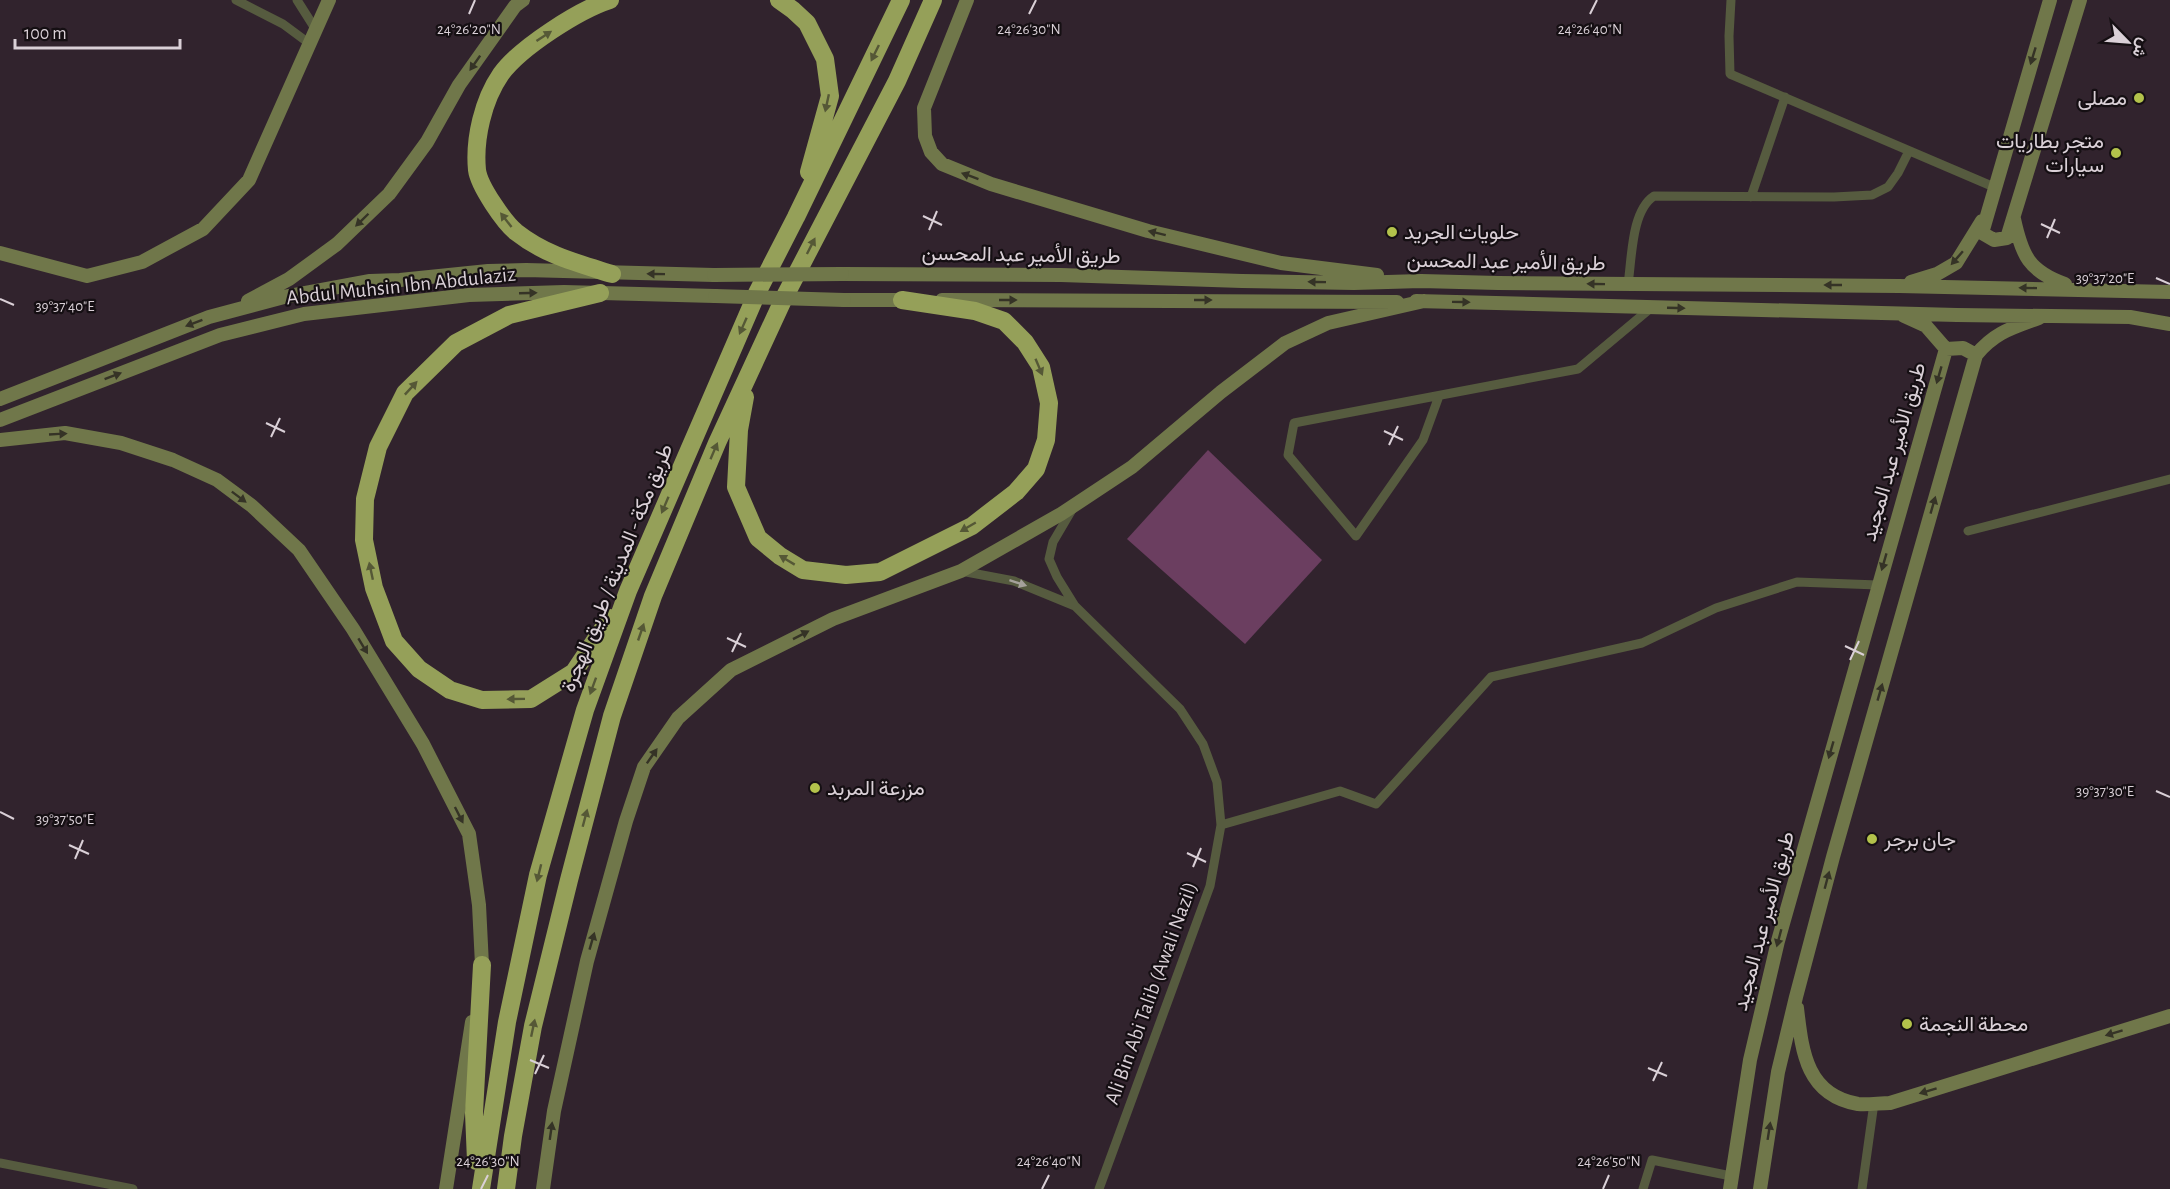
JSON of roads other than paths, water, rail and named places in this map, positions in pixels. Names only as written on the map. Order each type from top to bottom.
[{"type":"highway","points":[[610,0],[599,3],[539,38],[502,73],[486,102],[478,135],[477,172],[491,200],[514,231],[552,255],[612,274]]},
{"type":"highway","points":[[779,0],[807,23],[825,59],[830,96],[796,217]]},
{"type":"highway","name":"طريق مكة - المدينة / طريق الهجرة","points":[[479,1189],[507,1023],[538,875],[585,710],[628,591],[757,293],[901,0]]},
{"type":"highway","points":[[506,1189],[533,1026],[568,880],[612,716],[653,596],[748,374],[784,298],[897,81],[933,0]]},
{"type":"highway","points":[[600,293],[509,315],[456,343],[405,393],[378,447],[365,499],[364,540],[374,588],[394,641],[419,669],[450,690],[482,700],[531,699],[574,672],[628,591]]},
{"type":"highway","points":[[748,374],[739,430],[736,487],[758,538],[780,556],[803,570],[846,575],[880,572],[972,526],[1016,492],[1036,469],[1046,440],[1049,403],[1041,367],[1025,342],[1004,321],[975,311],[902,300]]},
{"type":"highway","points":[[479,1189],[474,1113],[482,965]]},
{"type":"main road","points":[[0,254],[87,276],[142,262],[203,229],[249,180],[329,0]]},
{"type":"main road","points":[[228,312],[289,279],[337,244],[389,194],[427,142],[459,85],[515,6],[523,0]]},
{"type":"main road","points":[[941,65],[957,0]]},
{"type":"main road","points":[[967,0],[924,108],[925,136],[931,152],[942,164],[963,174],[1125,224],[1281,263],[1421,281]]},
{"type":"main road","points":[[2050,0],[1982,232],[1994,240],[2007,238],[2080,0]]},
{"type":"main road","points":[[1899,286],[1936,274],[1956,263],[1988,209]]},
{"type":"main road","points":[[2014,217],[2023,254],[2034,268],[2047,278],[2075,288]]},
{"type":"main road","name":"Abdul Muhsin Ibn Abdulaziz","points":[[0,399],[209,317],[284,297],[370,281],[526,270],[714,275]]},
{"type":"main road","name":"طريق الأمير عبد المحسن","points":[[714,275],[1061,275],[1314,282],[1421,281],[2075,288],[2170,292]]},
{"type":"main road","name":"Abdul Muhsin Ibn Abdulaziz","points":[[0,420],[220,335],[304,314],[469,295],[564,292],[844,300]]},
{"type":"main road","name":"طريق الأمير عبد المحسن","points":[[844,300],[1424,301],[1900,314],[2130,317],[2170,324]]},
{"type":"main road","points":[[543,1189],[554,1111],[586,961],[626,820],[644,767],[678,718],[731,670],[833,619],[961,571],[1075,505],[1131,467],[1221,392],[1285,343],[1328,323],[1424,301]]},
{"type":"main road","points":[[1900,314],[1926,326],[1946,349]]},
{"type":"main road","points":[[1760,1189],[1778,1072],[1796,997],[1833,857],[1976,355],[1999,333],[2047,315]]},
{"type":"main road","name":"طريق الأمير عبد المجيد","points":[[1730,1182],[1749,1060],[1778,941],[1946,349],[1963,348],[1976,355]]},
{"type":"main road","points":[[0,440],[65,433],[122,443],[173,460],[217,480],[252,506],[298,550],[353,629],[423,744],[468,834],[479,905],[482,965],[446,1189]]},
{"type":"main road","points":[[1796,997],[1802,1046],[1811,1075],[1831,1095],[1858,1104],[1890,1103],[2170,1016]]},
{"type":"street","points":[[236,0],[283,24],[310,44]]},
{"type":"street","points":[[297,0],[316,30]]},
{"type":"street","points":[[1731,0],[1729,36],[1731,74],[1994,188]]},
{"type":"street","points":[[1751,197],[1785,97]]},
{"type":"street","points":[[1628,284],[1637,220],[1648,200],[1654,196],[1834,197],[1872,195],[1888,187],[1909,151]]},
{"type":"street","points":[[1439,396],[1423,440],[1356,536],[1288,455],[1294,423],[1578,369],[1652,307]]},
{"type":"street","points":[[1968,531],[2170,479]]},
{"type":"street","points":[[1075,505],[1053,542],[1049,559],[1075,606]]},
{"type":"street","points":[[961,571],[1014,581],[1075,606]]},
{"type":"street","points":[[1221,825],[1340,791],[1376,804],[1491,677],[1642,643],[1716,608],[1797,582],[1878,585]]},
{"type":"street","name":"Ali Bin Abi Talib (Awali Nazil)","points":[[1075,606],[1180,709],[1203,744],[1217,782],[1221,825],[1210,886],[1099,1189]]},
{"type":"street","points":[[1862,1189],[1874,1103]]},
{"type":"street","points":[[1643,1189],[1652,1160],[1730,1182]]},
{"type":"street","points":[[0,1163],[133,1189]]},
{"type":"place","name":"مصلى","points":[[2139,98]]},
{"type":"place","name":"متجر بطاريات سيارات","points":[[2116,153]]},
{"type":"place","name":"حلويات الجريد","points":[[1392,232]]},
{"type":"place","name":"مزرعة المربد","points":[[815,788]]},
{"type":"place","name":"جان برجر","points":[[1872,839]]},
{"type":"place","name":"محطة النجمة","points":[[1907,1024]]}]
